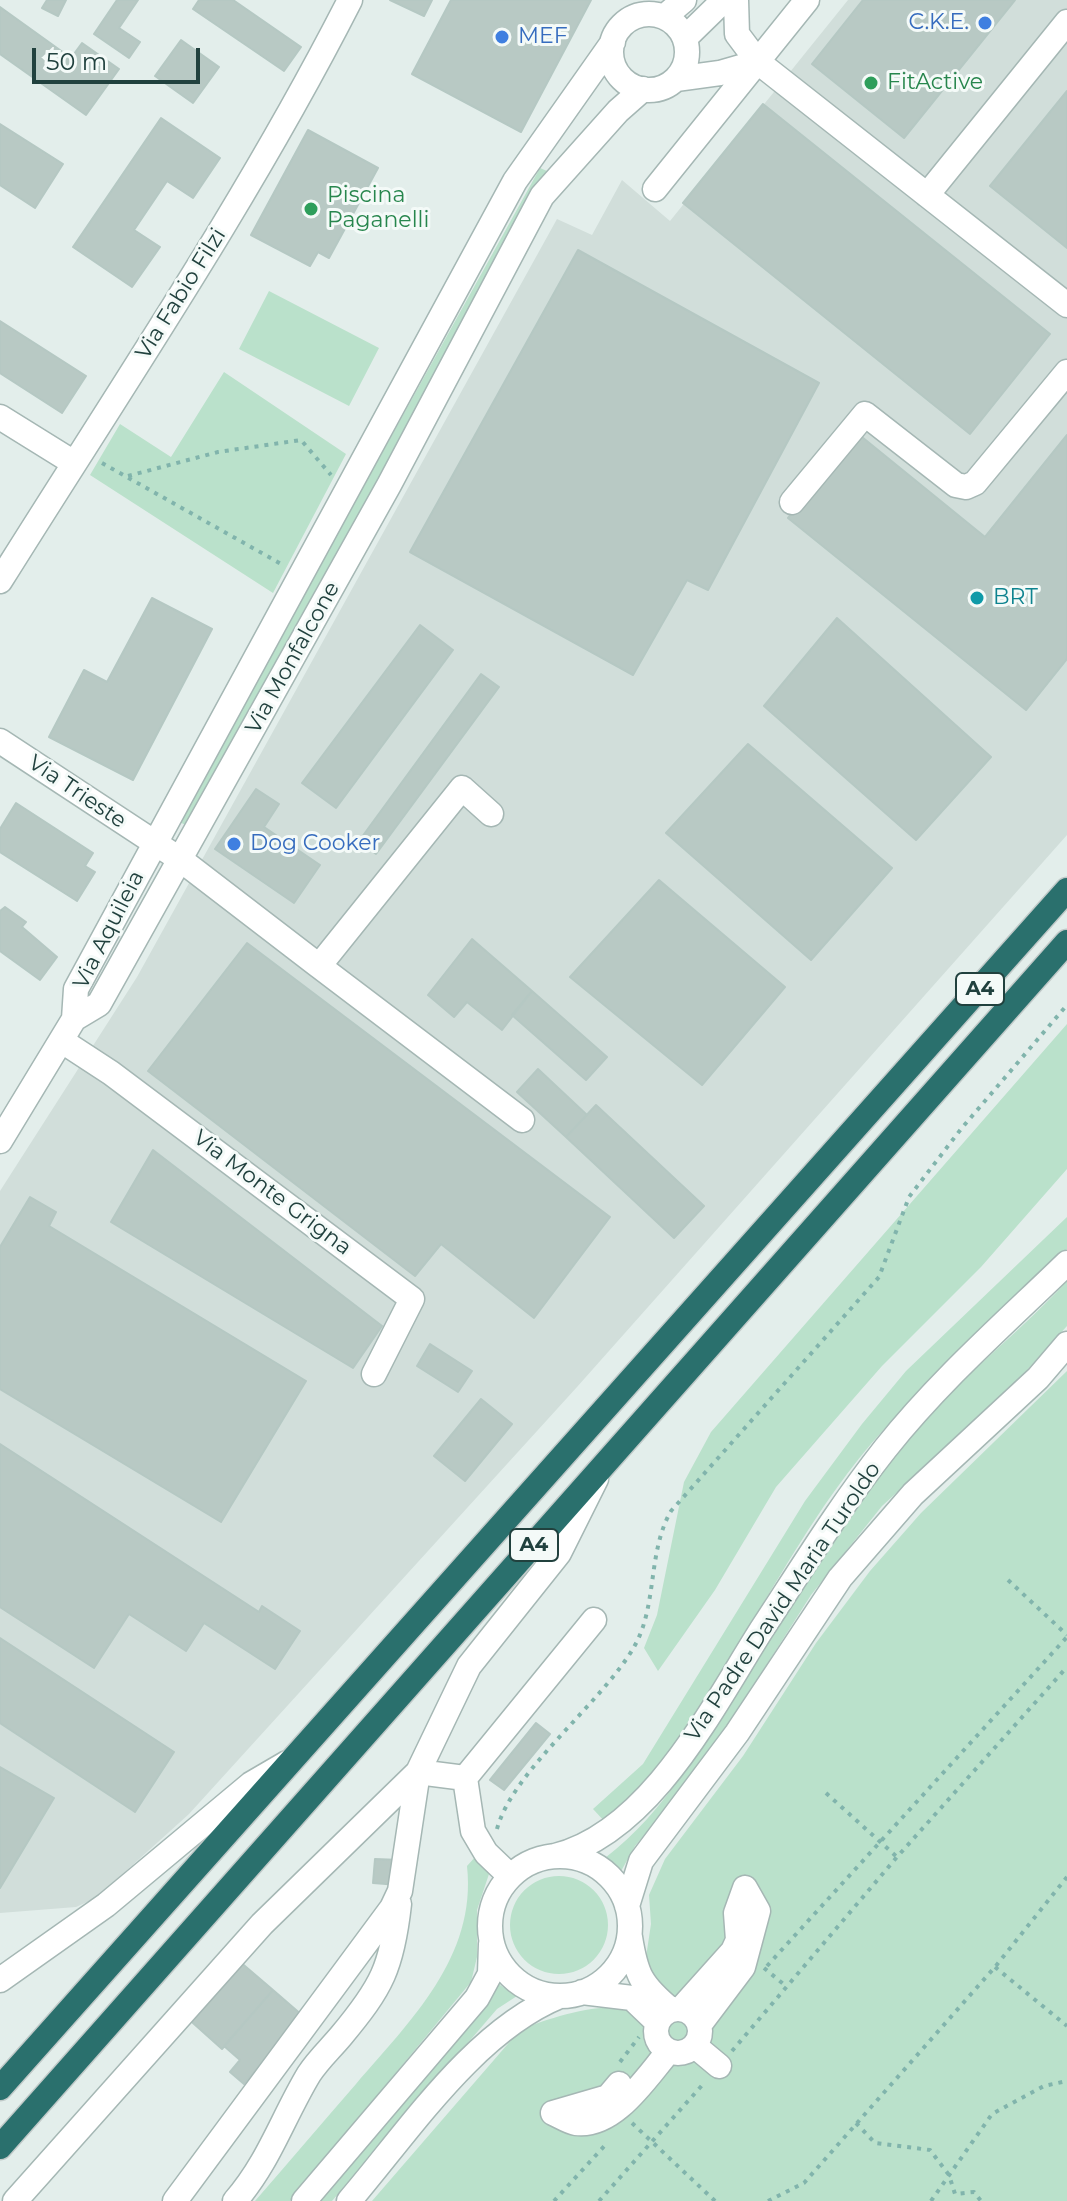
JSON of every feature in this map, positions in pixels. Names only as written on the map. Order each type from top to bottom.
[{"type":"highway","name":"A4","points":[[0,2088],[1067,890]]},
{"type":"highway","name":"A4","points":[[0,2147],[1067,942]]},
{"type":"street","name":"Via Fabio Filzi","points":[[0,581],[230,218],[297,103],[350,0]]},
{"type":"street","points":[[664,17],[684,0]]},
{"type":"street","points":[[676,79],[684,68],[686,41],[724,0]]},
{"type":"street","points":[[736,0],[737,34],[758,62],[1067,305]]},
{"type":"street","points":[[655,189],[807,0]]},
{"type":"street","points":[[626,9],[664,17],[678,27],[686,41],[718,61],[758,62],[720,73],[676,79],[656,89],[643,89],[626,82],[617,72],[611,56],[626,9]]},
{"type":"street","points":[[927,195],[1067,22]]},
{"type":"street","name":"Via Monfalcone","points":[[153,843],[302,576],[515,181],[613,42]]},
{"type":"street","name":"Via Monfalcone","points":[[181,860],[381,499],[542,196],[618,111],[643,89]]},
{"type":"street","points":[[792,502],[865,414],[956,485],[966,487],[975,483],[1067,372]]},
{"type":"street","points":[[0,417],[79,455]]},
{"type":"street","name":"Via Trieste","points":[[0,741],[181,860]]},
{"type":"street","points":[[319,966],[462,788],[491,814]]},
{"type":"street","name":"Via Aquileia","points":[[0,1141],[74,1019],[76,989],[153,843]]},
{"type":"street","points":[[181,860],[522,1120]]},
{"type":"street","name":"Via Aquileia","points":[[74,1019],[99,1004],[181,860]]},
{"type":"street","name":"Via Monte Grigna","points":[[62,1041],[111,1073],[412,1299],[374,1374]]},
{"type":"street","name":"Via Padre David Maria Turoldo","points":[[555,1856],[573,1851],[612,1827],[666,1776],[832,1521],[886,1448],[947,1378],[1067,1263]]},
{"type":"street","name":"Via Padre David Maria Turoldo","points":[[627,1906],[647,1852],[737,1733],[840,1578],[913,1494],[1038,1378],[1067,1344]]},
{"type":"street","points":[[235,2201],[266,2162],[312,2069],[382,1982],[393,1949],[418,1772],[469,1666],[559,1553],[602,1468]]},
{"type":"street","points":[[510,1876],[486,1853],[473,1831],[465,1778],[594,1620]]},
{"type":"street","points":[[0,1980],[106,1905],[251,1784],[292,1759]]},
{"type":"street","points":[[418,1772],[465,1778]]},
{"type":"street","points":[[15,2201],[262,1924],[323,1860],[418,1772]]},
{"type":"street","points":[[304,2201],[477,1998],[490,1974],[490,1927],[495,1900],[510,1876],[531,1862],[555,1856],[594,1864],[615,1882],[627,1906],[637,1975],[676,2029]]},
{"type":"street","points":[[175,2201],[362,1953],[400,1891]]},
{"type":"street","points":[[349,2201],[456,2075],[489,2042],[527,2011],[608,1976],[626,1950],[629,1935]]},
{"type":"street","points":[[491,1942],[503,1966],[522,1985],[571,1994],[632,1998],[676,2029],[719,2066]]},
{"type":"path","points":[[126,477],[218,452],[301,440],[334,479],[350,488]]},
{"type":"path","points":[[79,455],[97,461],[302,576]]},
{"type":"path","points":[[486,1853],[513,1796],[632,1650],[647,1611],[660,1531],[671,1511],[879,1277],[909,1197],[961,1129],[1067,1005]]},
{"type":"path","points":[[755,1980],[1067,1636],[1008,1580]]},
{"type":"path","points":[[599,2201],[897,1857],[1067,1667]]},
{"type":"path","points":[[826,1793],[897,1857]]},
{"type":"path","points":[[768,2201],[804,2183],[995,1967],[1067,1877]]},
{"type":"path","points":[[995,1967],[1067,2026]]},
{"type":"path","points":[[931,2201],[992,2114],[1044,2086],[1067,2081]]},
{"type":"path","points":[[856,2123],[875,2143],[930,2150],[949,2175],[955,2194],[974,2192],[981,2201]]},
{"type":"path","points":[[554,2201],[618,2131]]},
{"type":"path","points":[[652,2140],[715,2201]]},
{"type":"shaded area","points":[[848,0],[1067,0],[1067,835],[577,1387],[189,1814],[96,1898],[76,1907],[0,1913],[0,1191],[137,977],[557,219],[592,235],[622,180],[670,221]]},
{"type":"green space","points":[[540,168],[547,171],[187,826],[178,821]]},
{"type":"green space","points":[[269,291],[379,348],[349,406],[239,349]]},
{"type":"green space","points":[[224,372],[346,454],[273,593],[90,475],[120,424],[171,457]]},
{"type":"green space","points":[[1067,1024],[1067,1169],[981,1267],[882,1366],[776,1487],[715,1590],[658,1671],[644,1648],[657,1615],[684,1482],[711,1432]]},
{"type":"green space","points":[[1067,1217],[1067,1249],[898,1414],[847,1474],[816,1517],[675,1743],[606,1823],[593,1809],[643,1764],[805,1501],[862,1424],[906,1371]]},
{"type":"green space","points":[[1067,1281],[1067,1326],[1009,1390],[882,1506],[811,1595],[729,1724],[674,1800],[635,1846],[620,1873],[605,1858],[647,1819],[683,1774],[814,1568],[887,1463],[928,1414]]},
{"type":"green space","points":[[1067,1371],[1067,2201],[372,2201],[519,2031],[584,2010],[619,2009],[653,1974],[646,1957],[651,1924],[649,1895],[665,1859],[743,1756],[816,1643],[870,1571],[921,1513]]},
{"type":"green space","points":[[476,1856],[489,1874],[477,1910],[477,1957],[471,1982],[290,2201],[255,2201],[398,2036],[436,1986],[461,1930],[467,1899],[467,1866]]},
{"type":"green space","points":[[559,1876],[578,1880],[593,1891],[604,1906],[608,1925],[604,1944],[593,1959],[578,1970],[559,1974],[540,1970],[525,1959],[514,1944],[510,1925],[514,1906],[525,1891],[540,1880]]},
{"type":"green space","points":[[497,1983],[517,1996],[497,2009],[332,2201],[321,2201],[464,2031]]},
{"type":"building","points":[[47,0],[66,0],[58,16],[42,8]]},
{"type":"building","points":[[117,0],[138,0],[119,28],[140,42],[129,58],[94,34]]},
{"type":"building","points":[[199,0],[233,0],[301,47],[284,71],[193,9]]},
{"type":"building","points":[[390,0],[432,0],[424,16]]},
{"type":"building","name":"MEF","points":[[451,0],[591,0],[521,132],[412,74]]},
{"type":"building","points":[[863,0],[1015,0],[904,138],[812,64]]},
{"type":"building","points":[[0,7],[71,58],[82,43],[119,69],[86,115],[0,54]]},
{"type":"building","points":[[181,40],[219,67],[193,103],[155,76]]},
{"type":"building","points":[[1067,91],[1067,248],[990,186]]},
{"type":"building","points":[[763,104],[1050,334],[970,434],[683,203]]},
{"type":"building","points":[[161,118],[220,158],[193,198],[167,181],[134,230],[160,247],[132,287],[73,247]]},
{"type":"building","points":[[0,124],[63,164],[35,208],[0,185]]},
{"type":"building","name":"Piscina Paganelli","points":[[308,130],[378,168],[329,258],[318,252],[310,266],[251,235]]},
{"type":"building","points":[[578,250],[819,383],[708,590],[687,580],[633,675],[410,552]]},
{"type":"building","points":[[0,321],[86,376],[62,413],[0,373]]},
{"type":"building","name":"BRT","points":[[857,433],[985,537],[1067,435],[1067,659],[1026,710],[788,518]]},
{"type":"building","points":[[152,598],[212,629],[133,780],[49,737],[84,670],[107,682]]},
{"type":"building","points":[[837,618],[991,757],[916,840],[764,706]]},
{"type":"building","points":[[420,625],[453,650],[336,808],[302,783]]},
{"type":"building","points":[[481,674],[499,687],[376,854],[359,841]]},
{"type":"building","points":[[748,744],[892,868],[811,960],[666,833]]},
{"type":"building","points":[[256,789],[279,804],[264,827],[320,865],[294,903],[215,849]]},
{"type":"building","points":[[16,803],[93,853],[85,866],[95,872],[77,901],[0,852],[0,829]]},
{"type":"building","points":[[659,880],[785,987],[702,1085],[570,977]]},
{"type":"building","points":[[5,907],[26,922],[22,927],[57,957],[40,980],[0,951],[0,911]]},
{"type":"building","points":[[472,939],[532,991],[502,1030],[467,1002],[454,1017],[428,995]]},
{"type":"building","points":[[247,943],[610,1217],[534,1318],[441,1244],[415,1276],[148,1071]]},
{"type":"building","points":[[532,991],[607,1057],[586,1080],[512,1015]]},
{"type":"building","points":[[538,1069],[587,1115],[566,1137],[517,1092]]},
{"type":"building","points":[[596,1105],[704,1206],[674,1238],[566,1137]]},
{"type":"building","points":[[153,1150],[382,1326],[353,1368],[111,1222]]},
{"type":"building","points":[[30,1197],[56,1212],[49,1226],[306,1381],[221,1522],[0,1389],[0,1247]]},
{"type":"building","points":[[430,1344],[472,1371],[458,1392],[417,1366]]},
{"type":"building","points":[[481,1399],[512,1424],[465,1481],[434,1456]]},
{"type":"building","points":[[0,1444],[259,1612],[262,1606],[300,1631],[275,1669],[204,1623],[186,1651],[129,1614],[94,1668],[0,1607]]},
{"type":"building","points":[[0,1638],[174,1752],[135,1812],[0,1723]]},
{"type":"building","points":[[536,1723],[550,1734],[504,1790],[490,1780]]},
{"type":"building","points":[[0,1767],[54,1798],[0,1888]]},
{"type":"building","points":[[375,1859],[400,1860],[399,1885],[373,1883]]},
{"type":"building","points":[[225,1949],[273,1990],[222,2049],[174,2006]]},
{"type":"building","points":[[273,1990],[303,2016],[244,2084],[230,2072],[240,2060],[224,2046]]},
{"type":"place","name":"C.K.E.","points":[[985,23]]},
{"type":"place","name":"MEF","points":[[502,37]]},
{"type":"place","name":"FitActive","points":[[871,83]]},
{"type":"place","name":"Piscina Paganelli","points":[[311,209]]},
{"type":"place","name":"BRT","points":[[977,598]]},
{"type":"place","name":"Dog Cooker","points":[[234,844]]}]
